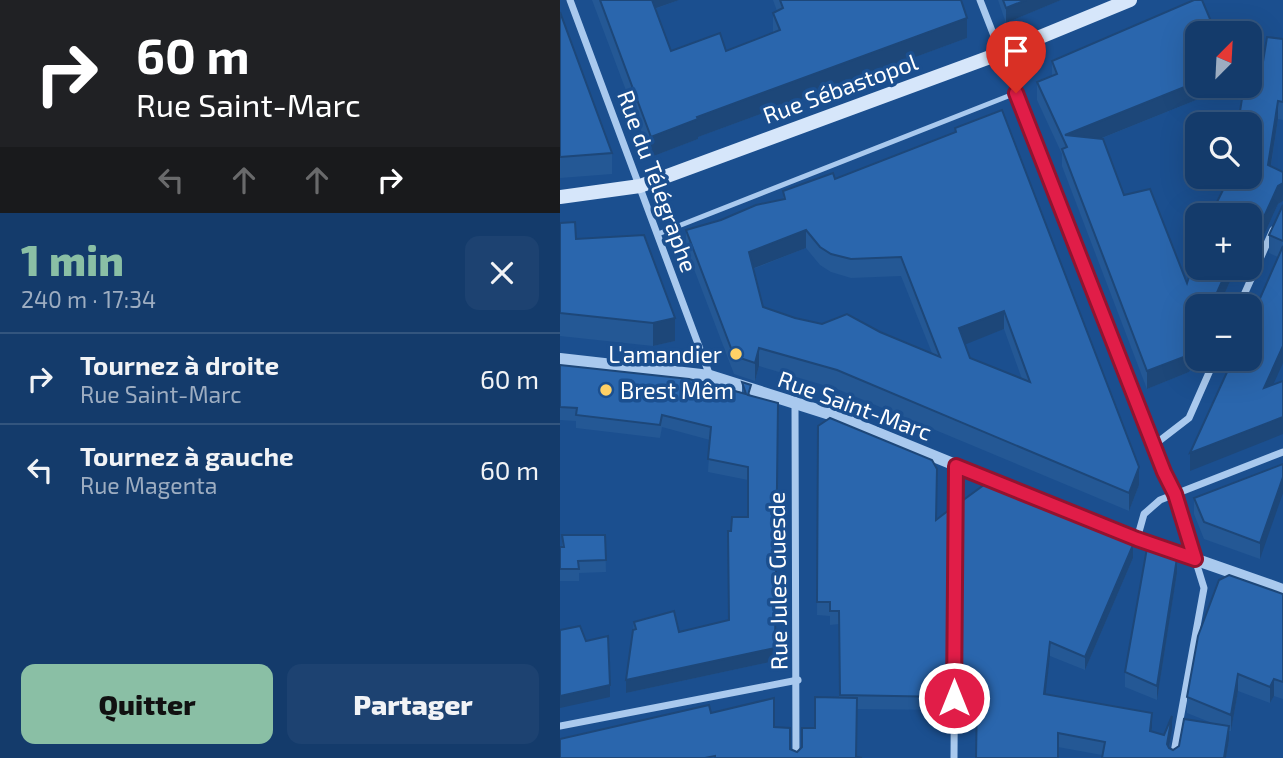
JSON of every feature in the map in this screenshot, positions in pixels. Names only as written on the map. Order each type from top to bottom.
[{"type":"main road","name":"Rue Sébastopol","points":[[560,197],[640,186],[1001,53],[1130,0]]},
{"type":"street","name":"Rue du Télégraphe","points":[[570,0],[710,376]]},
{"type":"street","points":[[980,0],[1175,494],[1204,588],[1172,758]]},
{"type":"street","points":[[1244,294],[1278,219]]},
{"type":"street","name":"Rue Saint-Marc","points":[[560,359],[710,376],[796,403],[833,415],[1137,539],[1283,590]]},
{"type":"street","points":[[1154,445],[1189,418],[1210,371]]},
{"type":"street","name":"Rue Jules Guesde","points":[[796,403],[796,758]]},
{"type":"street","points":[[1137,539],[1144,514],[1160,500],[1283,453]]},
{"type":"street","points":[[954,758],[956,466]]},
{"type":"street","points":[[560,726],[797,680]]},
{"type":"lane","points":[[658,234],[1016,93]]},
{"type":"building","points":[[600,0],[652,0],[671,51],[720,33],[726,51],[780,30],[773,13],[783,8],[780,0],[961,0],[967,18],[697,117],[698,119],[651,137]]},
{"type":"building","points":[[1003,0],[1026,0],[1006,8]]},
{"type":"building","points":[[1194,0],[1202,0],[1211,21],[1185,21],[1185,87],[1065,135],[1103,139],[1124,195],[1150,189],[1187,283],[1188,280],[1223,280],[1216,294],[1185,294],[1185,357],[1147,371],[1062,149],[1067,147],[1037,82],[1057,74],[1052,61]]},
{"type":"building","points":[[560,12],[612,153],[560,157]]},
{"type":"building","points":[[1267,37],[1283,39],[1283,102],[1278,101],[1268,165],[1283,172],[1283,183],[1278,186],[1262,221],[1262,203],[1216,203],[1224,189],[1262,189],[1262,112],[1240,112],[1242,98],[1262,98],[1262,68]]},
{"type":"building","points":[[1002,110],[1139,467],[1129,493],[837,370],[759,348],[755,363],[734,356],[686,230],[721,220],[756,205],[785,199],[783,191],[833,173],[835,179],[956,132],[955,128]],"holes":[[[806,230],[820,247],[831,254],[851,259],[901,257],[940,357],[880,332],[847,314],[822,324],[763,307],[749,252]],[[1004,311],[1030,382],[970,358],[959,328]]]},
{"type":"building","points":[[1283,205],[1283,241],[1269,235]]},
{"type":"building","points":[[575,222],[576,239],[644,235],[675,318],[653,323],[560,313],[560,223]]},
{"type":"building","points":[[1283,246],[1283,346],[1264,388],[1283,381],[1283,417],[1190,453],[1228,371],[1262,371],[1262,294]]},
{"type":"building","points":[[560,365],[689,379],[746,394],[742,382],[751,385],[748,395],[778,403],[775,648],[626,680],[633,630],[636,629],[634,622],[674,611],[679,632],[729,620],[728,531],[731,531],[732,517],[748,517],[748,467],[708,459],[711,427],[662,415],[660,425],[576,415],[577,408],[560,407]]},
{"type":"building","points":[[830,418],[932,460],[937,469],[936,520],[949,510],[948,697],[840,695],[839,611],[830,611],[830,602],[817,602],[818,426]]},
{"type":"building","points":[[1283,464],[1283,477],[1260,543],[1204,522],[1194,498]]},
{"type":"building","points":[[988,482],[1133,545],[1085,657],[1050,642],[1044,694],[1152,713],[1150,731],[1164,735],[1172,716],[1167,744],[1173,750],[1179,746],[1184,719],[1229,726],[1224,758],[1102,758],[1105,742],[1058,733],[1058,758],[976,758],[977,697],[960,697],[962,501]]},
{"type":"building","points":[[562,535],[605,535],[606,560],[578,561],[579,569],[560,569],[560,547],[564,547]]},
{"type":"building","points":[[1147,548],[1177,558],[1157,686],[1125,672]]},
{"type":"building","points":[[1229,575],[1283,594],[1283,682],[1274,679],[1270,687],[1238,674],[1231,715],[1187,697],[1198,636],[1219,580]]},
{"type":"building","points":[[580,626],[586,641],[608,636],[610,685],[560,696],[560,630]]},
{"type":"building","points":[[815,697],[857,698],[856,757],[862,758],[560,758],[560,739],[709,705],[711,713],[774,698],[774,727],[790,728],[790,749],[797,752],[802,747],[802,728],[815,728]]},
{"type":"place","name":"L'amandier","points":[[736,354]]},
{"type":"place","name":"Brest Mêm","points":[[606,390]]},
{"type":"route","points":[[954,698],[956,466],[1137,539],[1195,559],[1175,494],[1164,472],[1016,93]]}]
